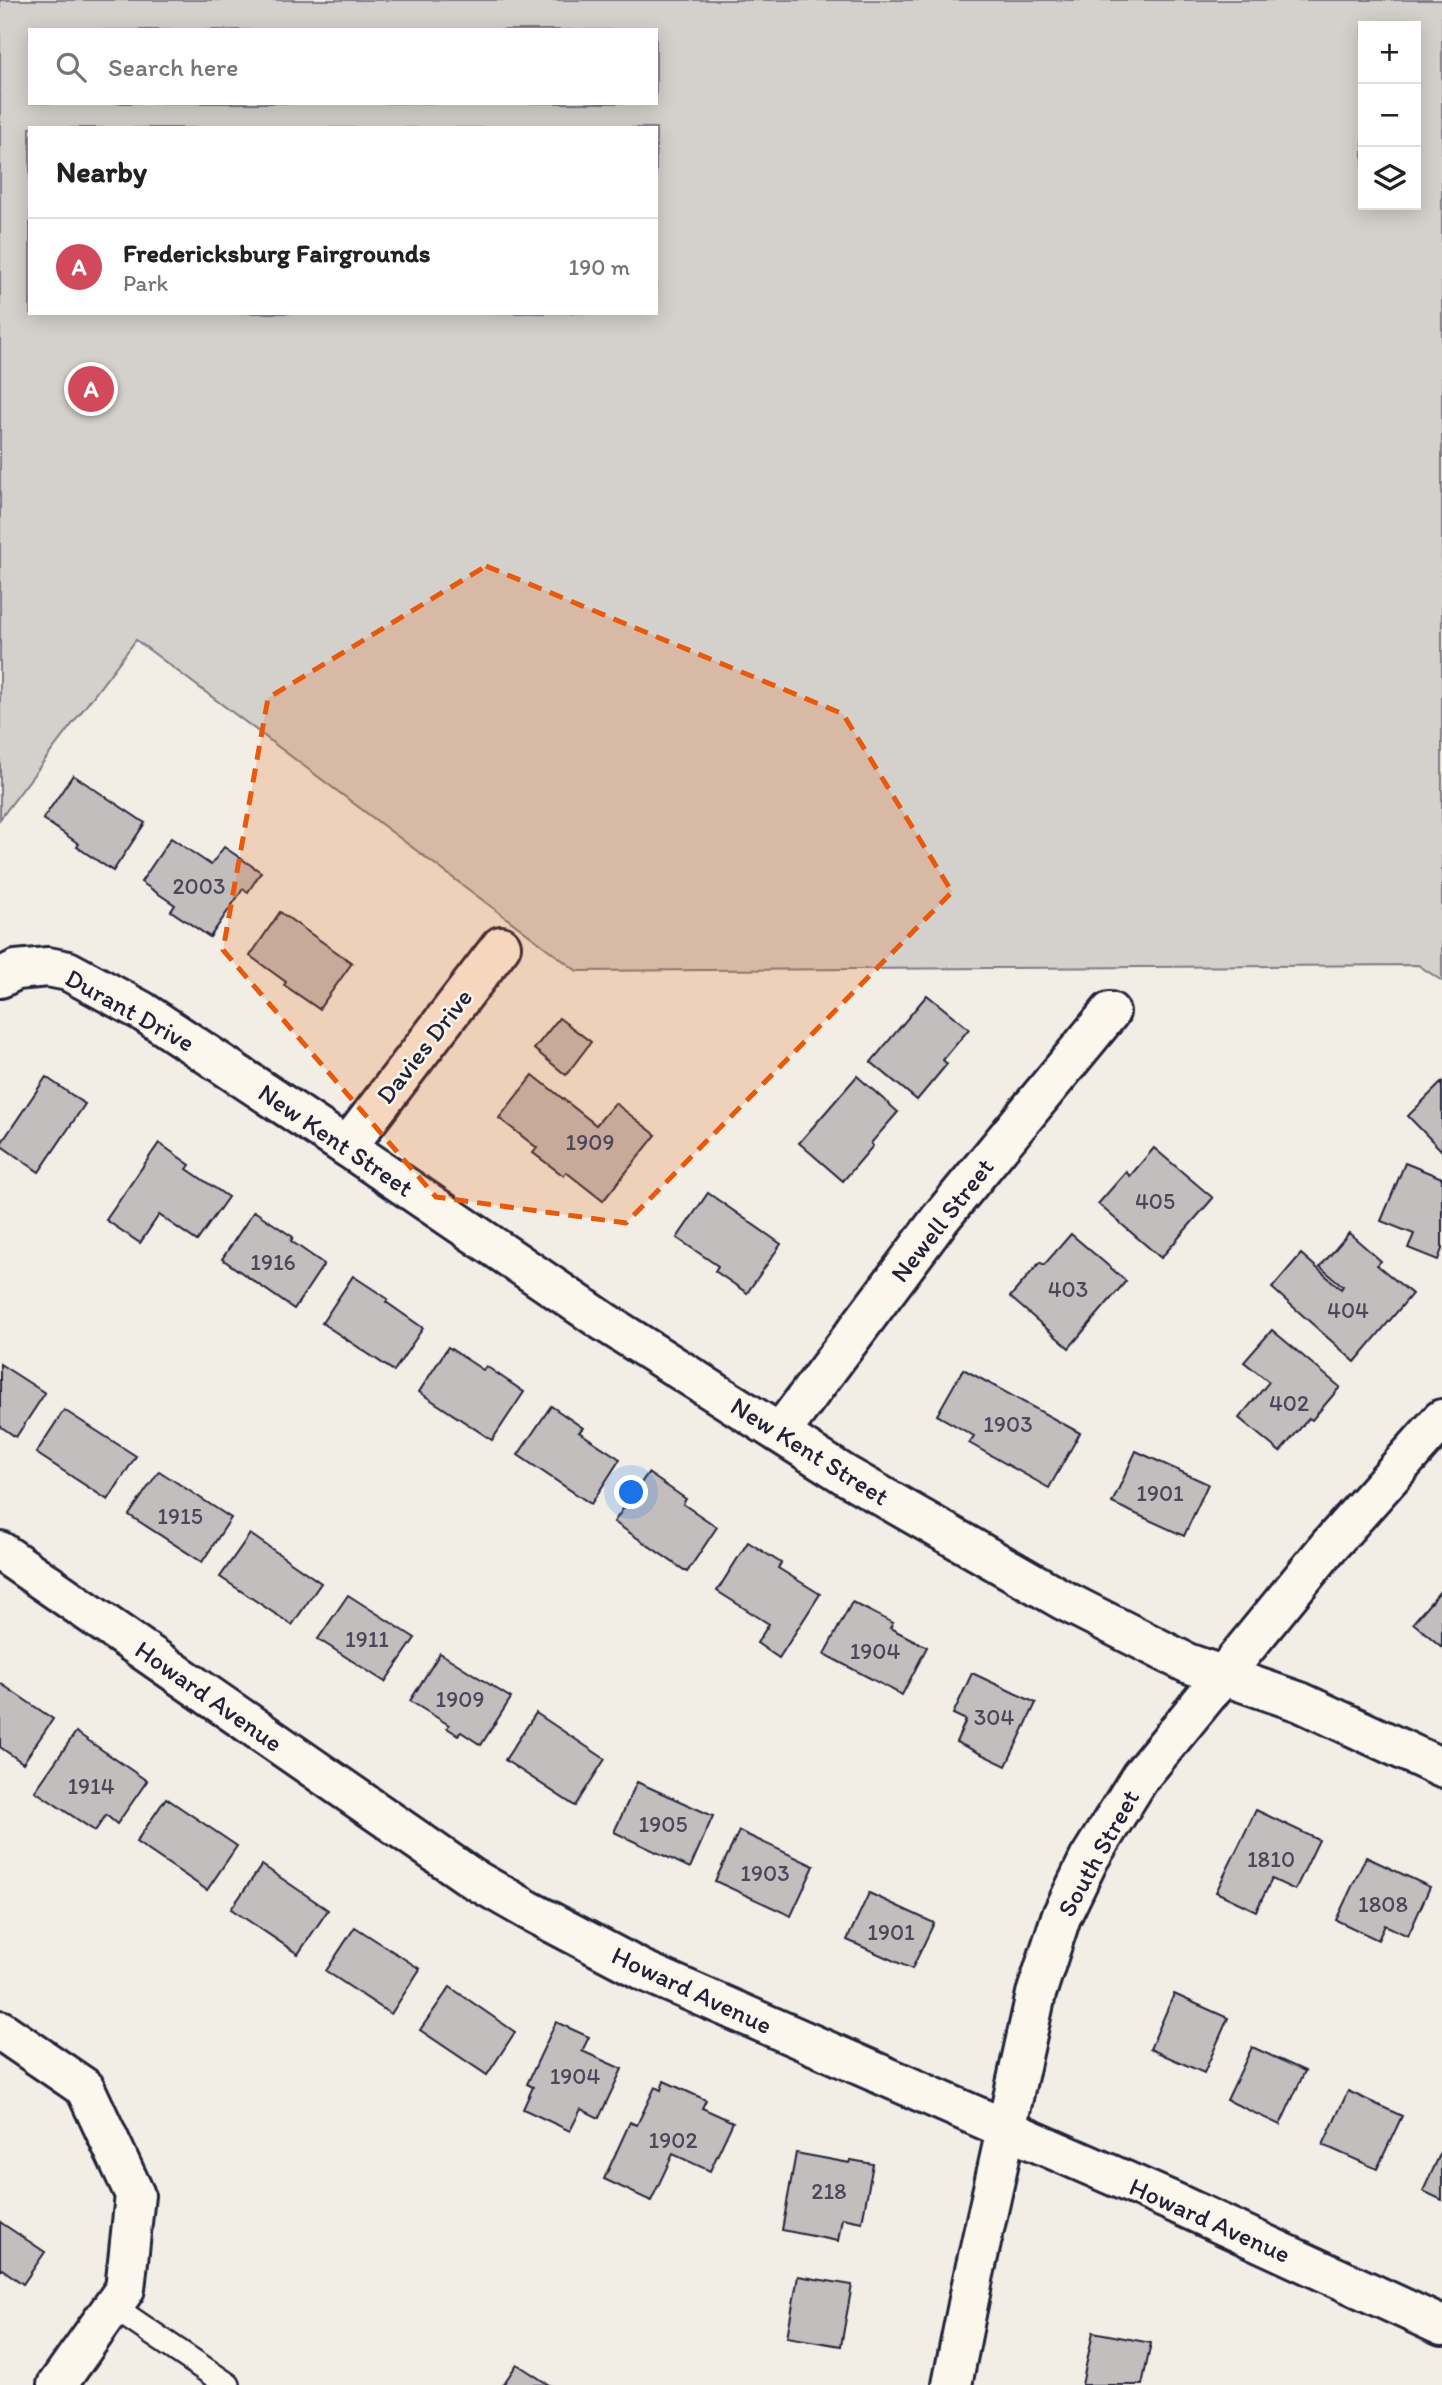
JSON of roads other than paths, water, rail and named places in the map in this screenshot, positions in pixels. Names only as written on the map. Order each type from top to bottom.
[{"type":"street","name":"Davies Drive","points":[[347,1146],[501,946]]},
{"type":"street","name":"Durant Drive","points":[[0,978],[16,970],[48,967],[68,971],[142,1011],[218,1061]]},
{"type":"street","name":"Newell Street","points":[[780,1433],[940,1219],[1110,1012]]},
{"type":"street","name":"New Kent Street","points":[[218,1061],[603,1321],[845,1475],[1063,1600],[1187,1663],[1300,1702],[1442,1768]]},
{"type":"street","name":"South Street","points":[[952,2385],[1036,1994],[1061,1917],[1089,1859],[1140,1777],[1328,1547],[1442,1419]]},
{"type":"street","name":"Howard Avenue","points":[[0,1551],[472,1878],[528,1910],[642,1970],[1183,2207],[1442,2326]]},
{"type":"street","points":[[0,2031],[85,2088],[135,2195],[125,2289],[57,2385]]},
{"type":"lane","points":[[112,2306],[228,2385]]},
{"type":"place","name":"Fredericksburg Fairgrounds","points":[[91,389]]}]
